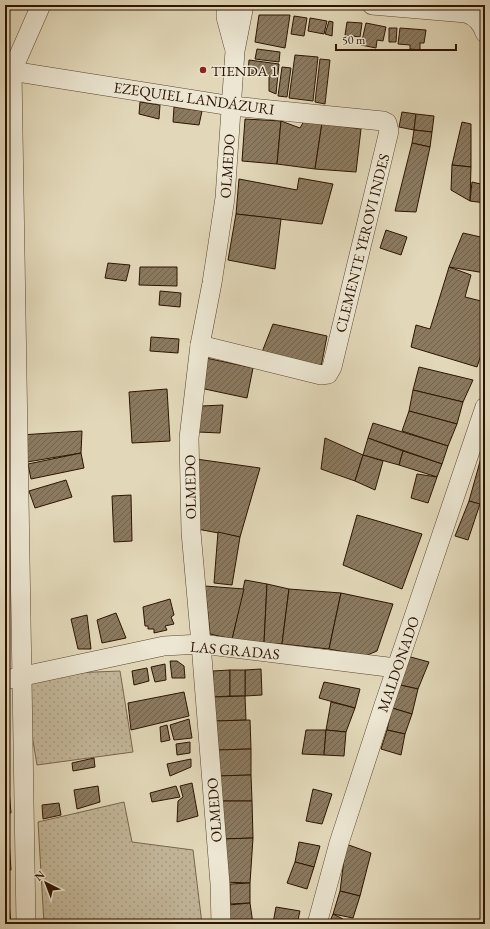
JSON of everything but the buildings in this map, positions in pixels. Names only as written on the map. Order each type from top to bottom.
[{"type":"street","points":[[26,924],[13,678],[8,70],[41,5]]},
{"type":"street","name":"OLMEDO","points":[[226,5],[226,16],[235,51]]},
{"type":"street","name":"OLMEDO","points":[[221,924],[220,884],[201,644],[190,532],[189,438],[200,345],[212,283],[225,198],[235,51],[244,5]]},
{"type":"street","points":[[372,5],[468,11],[484,28],[485,33]]},
{"type":"street","name":"EZEQUIEL LANDÁZURI","points":[[8,70],[232,106],[383,120]]},
{"type":"street","name":"CLEMENTE YEROVI INDES","points":[[200,345],[321,375],[328,374],[332,367],[389,131],[387,123],[383,120]]},
{"type":"street","name":"MALDONADO","points":[[317,924],[339,843],[396,668],[485,407]]},
{"type":"street","name":"LAS GRADAS","points":[[13,678],[164,646],[201,644],[396,668]]},
{"type":"shaded area","points":[[120,671],[133,752],[37,765],[22,675]]},
{"type":"shaded area","points":[[124,802],[132,842],[193,850],[202,924],[44,924],[38,822]]},
{"type":"place","name":"TIENDA 1","points":[[203,70]]}]
